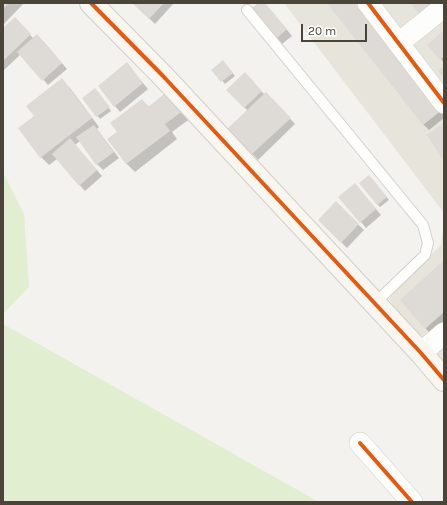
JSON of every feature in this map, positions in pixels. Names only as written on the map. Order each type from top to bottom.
[{"type":"street","points":[[91,3],[163,76],[421,353],[444,380]]},
{"type":"street","points":[[368,3],[444,103]]},
{"type":"street","points":[[399,43],[444,7]]},
{"type":"street","points":[[421,353],[444,333]]},
{"type":"street","points":[[360,443],[412,502]]},
{"type":"lane","points":[[247,10],[423,225],[428,243],[425,256],[374,303]]},
{"type":"shaded area","points":[[284,3],[444,3],[444,213]]},
{"type":"shaded area","points":[[444,220],[444,374],[415,341],[389,299],[398,287],[441,245]]},
{"type":"green space","points":[[3,172],[24,214],[29,287],[3,314]]},
{"type":"green space","points":[[3,324],[319,502],[3,502]]},
{"type":"building","points":[[3,3],[9,3],[3,9]]},
{"type":"building","points":[[132,3],[164,3],[149,19]]},
{"type":"building","points":[[258,3],[265,3],[287,29],[276,39],[251,9]]},
{"type":"building","points":[[327,3],[365,3],[442,110],[423,125]]},
{"type":"building","points":[[410,3],[439,3],[422,17]]},
{"type":"building","points":[[15,17],[31,34],[3,61],[3,28]]},
{"type":"building","points":[[444,30],[444,56],[440,60],[427,45]]},
{"type":"building","points":[[37,34],[62,63],[42,81],[17,52]]},
{"type":"building","points":[[223,60],[233,73],[221,82],[211,70]]},
{"type":"building","points":[[127,62],[143,83],[114,107],[98,86]]},
{"type":"building","points":[[444,66],[444,78],[438,71]]},
{"type":"building","points":[[245,72],[262,91],[244,108],[226,90]]},
{"type":"building","points":[[62,78],[92,118],[40,158],[18,128],[34,116],[26,106]]},
{"type":"building","points":[[95,88],[110,107],[96,117],[82,98]]},
{"type":"building","points":[[169,90],[184,110],[165,124],[170,131],[126,164],[107,139],[117,132],[110,123],[142,99],[148,107]]},
{"type":"building","points":[[266,92],[291,118],[251,155],[227,129]]},
{"type":"building","points":[[444,123],[444,161],[427,135]]},
{"type":"building","points":[[94,125],[114,152],[96,165],[76,137]]},
{"type":"building","points":[[70,138],[97,170],[79,186],[52,154]]},
{"type":"building","points":[[369,175],[387,197],[377,205],[359,183]]},
{"type":"building","points":[[355,183],[376,209],[360,223],[338,197]]},
{"type":"building","points":[[336,201],[359,224],[341,243],[318,220]]},
{"type":"building","points":[[444,260],[444,312],[425,329],[400,300]]},
{"type":"cycle path","points":[[91,3],[163,76],[421,353],[444,380]]},
{"type":"cycle path","points":[[368,3],[444,103]]},
{"type":"cycle path","points":[[360,443],[412,502]]}]
